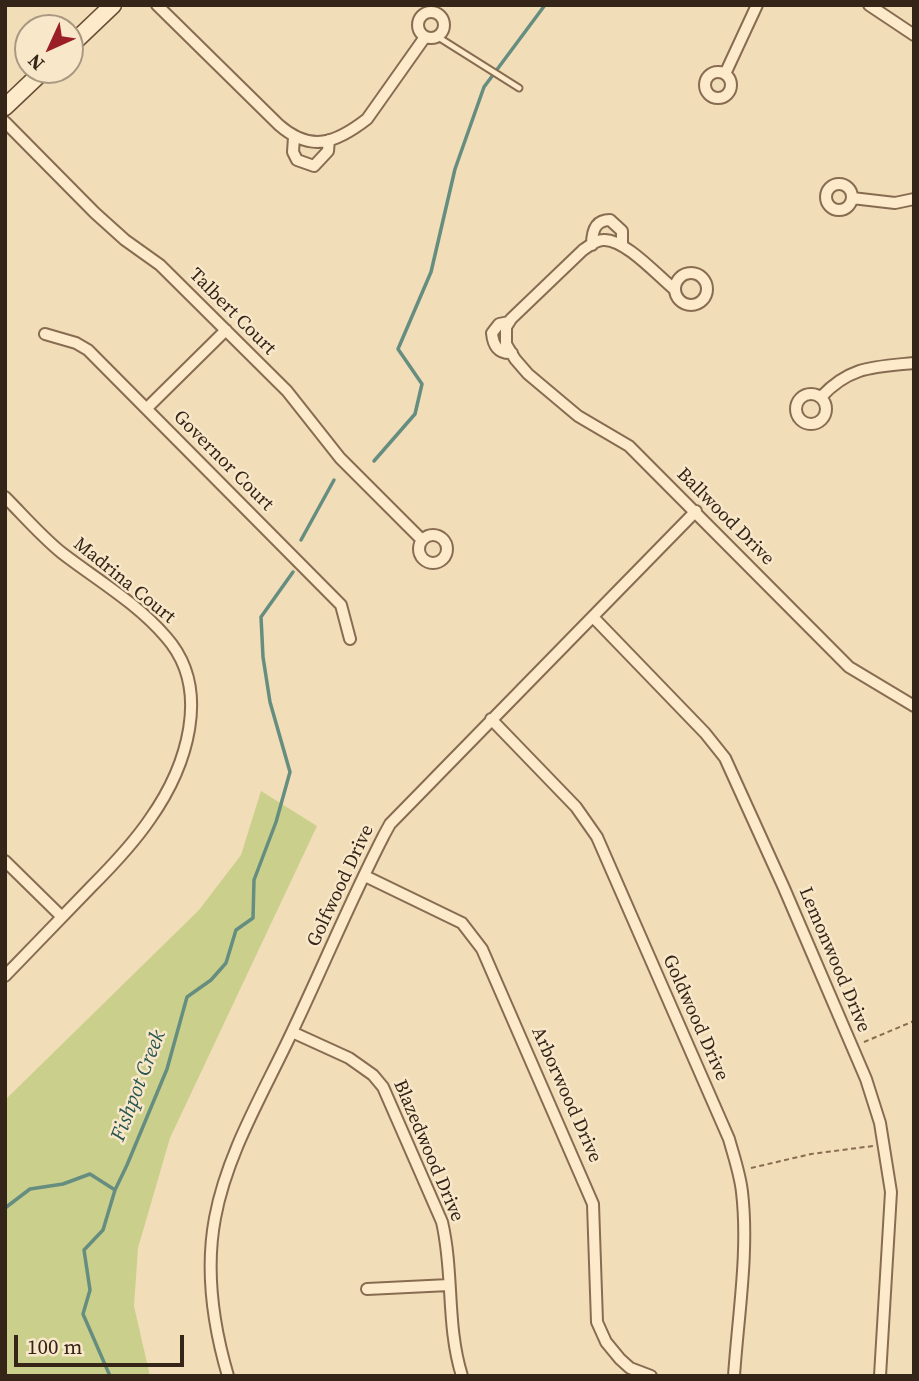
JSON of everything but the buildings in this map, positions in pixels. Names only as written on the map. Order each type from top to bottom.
[{"type":"street","points":[[84,33],[113,5]]},
{"type":"street","points":[[156,5],[279,125],[306,142],[323,143],[356,127],[372,113],[425,37]]},
{"type":"street","points":[[725,74],[757,5]]},
{"type":"street","points":[[869,5],[914,35]]},
{"type":"street","points":[[431,12],[439,14],[444,21],[444,30],[438,37],[425,37],[419,31],[418,22],[422,15],[431,12]]},
{"type":"street","points":[[5,107],[29,84]]},
{"type":"street","name":"Talbert Court","points":[[5,122],[95,213],[125,240],[160,264],[300,404],[340,458],[422,540]]},
{"type":"street","points":[[294,136],[293,152],[297,160],[314,166],[328,151],[328,140]]},
{"type":"street","points":[[852,198],[895,203],[914,199]]},
{"type":"street","name":"Ballwood Drive","points":[[674,289],[622,245],[622,231],[610,220],[604,220],[596,225],[592,233],[592,245],[583,250],[509,322],[505,333],[506,344],[528,374],[555,398],[629,446],[849,667],[914,706]]},
{"type":"street","points":[[592,245],[604,239],[622,245]]},
{"type":"street","points":[[147,408],[226,330]]},
{"type":"street","name":"Governor Court","points":[[45,334],[88,349],[341,605],[350,639]]},
{"type":"street","points":[[821,397],[836,381],[857,370],[914,363]]},
{"type":"street","name":"Madrina Court","points":[[5,497],[60,551],[139,611],[165,635],[176,649],[183,666],[192,703],[187,740],[162,800],[143,830],[5,976]]},
{"type":"street","name":"Golfwood Drive","points":[[228,1376],[214,1320],[210,1281],[215,1216],[235,1154],[390,824],[695,511]]},
{"type":"street","name":"Lemonwood Drive","points":[[593,617],[705,733],[725,758],[866,1079],[880,1123],[891,1192],[880,1376]]},
{"type":"street","name":"Goldwood Drive","points":[[491,719],[576,807],[597,837],[729,1139],[739,1174],[744,1213],[734,1376]]},
{"type":"street","points":[[5,861],[62,917]]},
{"type":"street","name":"Arborwood Drive","points":[[365,876],[462,923],[482,949],[593,1204],[597,1322],[606,1342],[620,1359],[631,1368],[651,1376]]},
{"type":"street","name":"Blazedwood Drive","points":[[292,1032],[349,1058],[373,1075],[383,1087],[442,1222],[446,1242],[453,1340],[462,1376]]},
{"type":"street","points":[[367,1289],[449,1285]]},
{"type":"lane","points":[[438,37],[519,88]]},
{"type":"path","points":[[864,1042],[914,1021]]},
{"type":"path","points":[[751,1168],[811,1154],[874,1146]]},
{"type":"green space","points":[[261,791],[317,826],[170,1138],[138,1248],[134,1306],[150,1376],[5,1376],[5,1100],[199,910],[241,855]]},
{"type":"waterway","points":[[374,461],[415,414],[422,384],[398,349],[431,272],[455,169],[484,87],[545,5]]},
{"type":"waterway","points":[[301,540],[334,480]]},
{"type":"waterway","name":"Fishpot Creek","points":[[110,1376],[83,1314],[90,1290],[84,1250],[103,1230],[115,1190],[167,1069],[187,997],[211,980],[226,963],[236,930],[253,918],[254,880],[276,822],[290,772],[270,702],[263,657],[261,617],[293,572]]},
{"type":"waterway","points":[[5,1208],[30,1189],[63,1184],[90,1174],[115,1190]]}]
